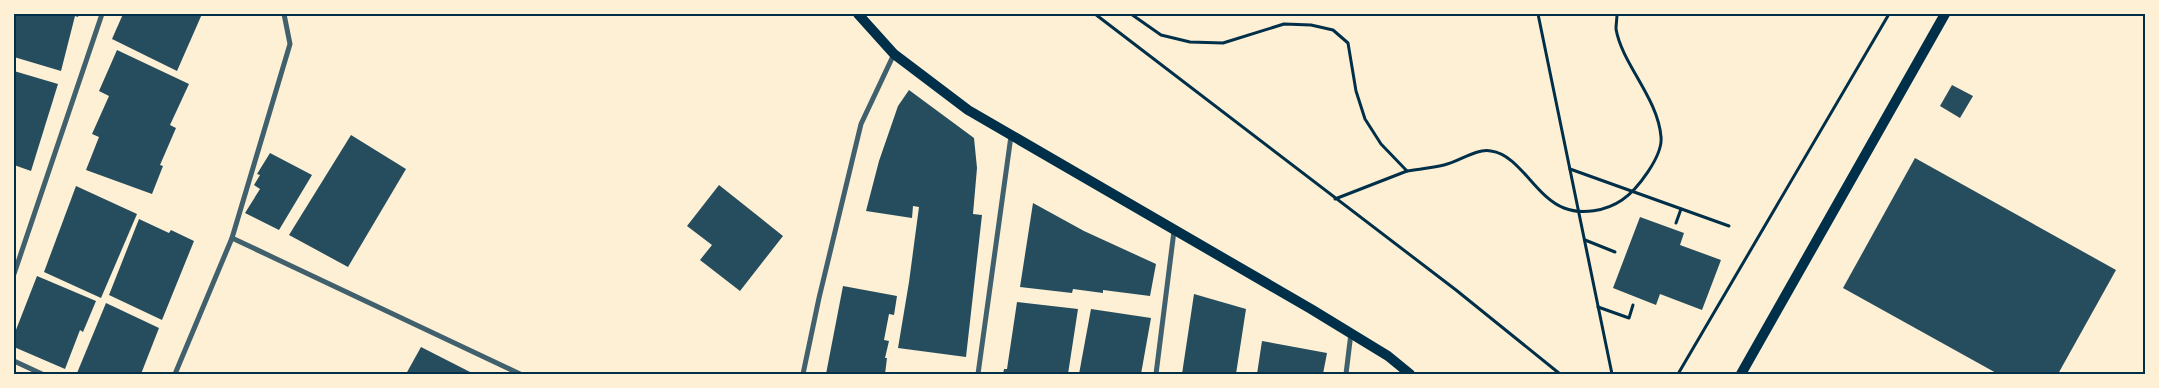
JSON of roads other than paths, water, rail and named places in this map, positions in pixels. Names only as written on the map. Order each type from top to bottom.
[{"type":"main road","points":[[858,14],[894,54],[968,110],[1351,333],[1388,356],[1410,374]]},
{"type":"main road","points":[[1741,374],[1945,14]]},
{"type":"street","points":[[14,274],[102,14]]},
{"type":"street","points":[[175,374],[232,238],[290,44],[284,14]]},
{"type":"street","points":[[803,374],[819,298],[861,124],[894,54]]},
{"type":"street","points":[[978,374],[1011,135]]},
{"type":"street","points":[[1156,374],[1174,230]]},
{"type":"street","points":[[232,238],[520,374]]},
{"type":"street","points":[[1346,374],[1351,333]]},
{"type":"street","points":[[14,361],[42,374]]}]
